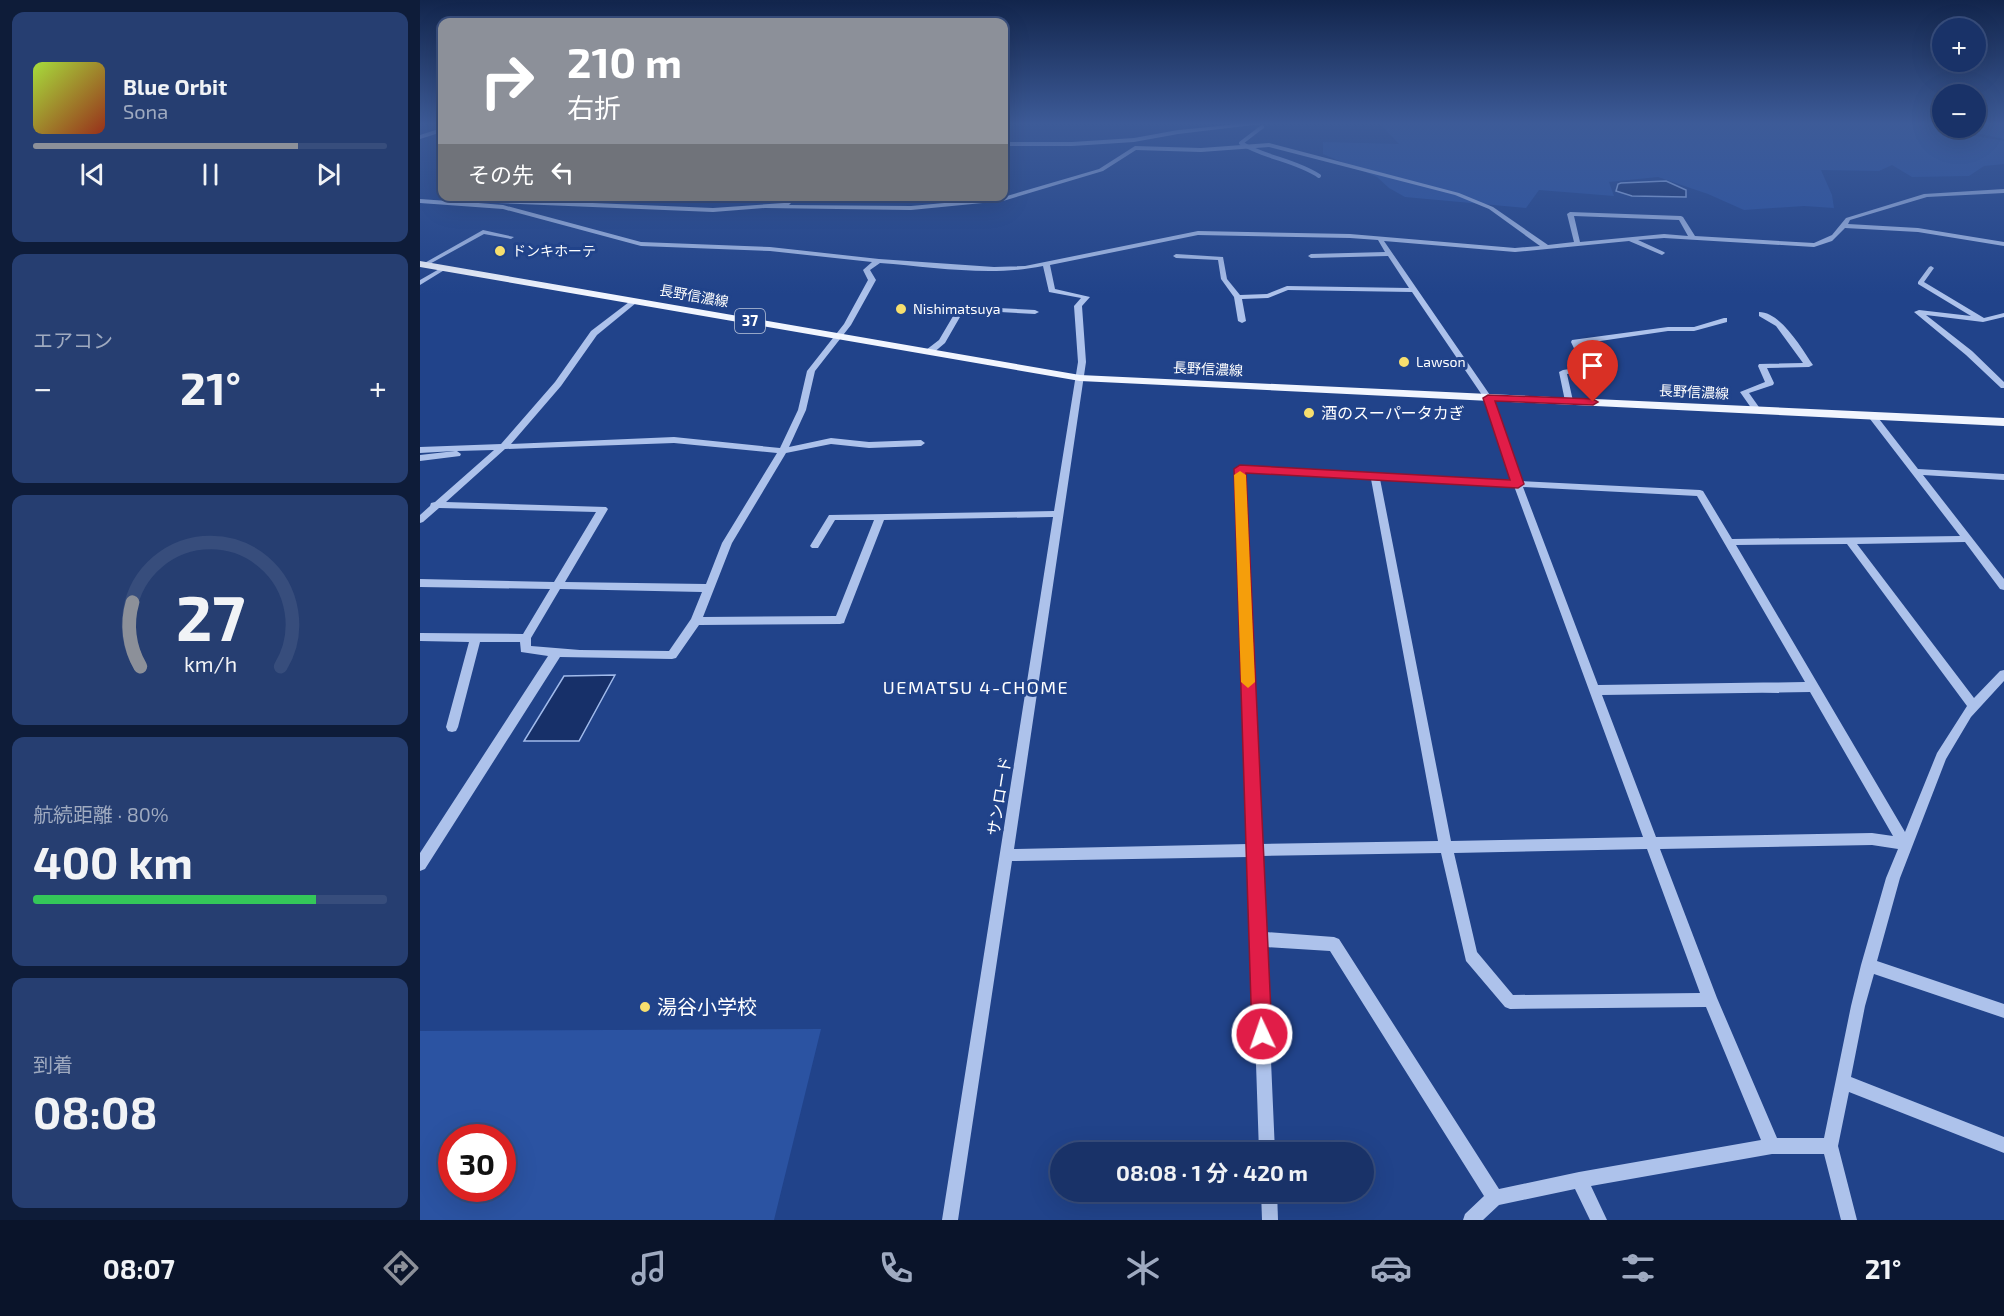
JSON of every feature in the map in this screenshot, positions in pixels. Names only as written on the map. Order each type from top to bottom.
[{"type":"main road","name":"長野信濃線","points":[[422,265],[1080,378],[2004,422]]},
{"type":"street","points":[[1008,198],[1068,180]]},
{"type":"street","points":[[1403,180],[1457,194],[1491,208],[1548,248]]},
{"type":"street","points":[[420,201],[503,207],[640,244],[770,249],[879,261],[994,269],[1046,264],[1198,233],[1350,236],[1515,250],[1629,239],[1692,236],[1814,245],[1823,244],[1845,226],[1848,219],[1926,195],[2004,191]]},
{"type":"street","points":[[441,203],[464,201],[557,202],[648,209],[712,210],[786,205],[790,201]]},
{"type":"street","points":[[767,207],[911,208],[990,201]]},
{"type":"street","points":[[1578,245],[1570,214],[1681,218],[1692,236]]},
{"type":"street","points":[[1845,226],[1918,230],[2004,244]]},
{"type":"street","points":[[422,265],[483,232],[511,237]]},
{"type":"street","points":[[1629,239],[1662,253]]},
{"type":"street","points":[[1382,240],[1413,290],[1488,398],[1710,1000],[1772,1146]]},
{"type":"street","points":[[1311,256],[1390,254]]},
{"type":"street","points":[[1176,256],[1221,258],[1224,279],[1238,297],[1242,321]]},
{"type":"street","points":[[434,506],[603,509],[526,638],[525,649],[556,654],[622,652],[672,654],[696,621],[707,588],[727,543],[783,451],[802,410],[811,371],[839,336],[872,280],[866,270],[879,261]]},
{"type":"street","name":"サンロード","points":[[950,1220],[1080,378],[1082,352],[1078,306],[1086,297],[1052,290],[1046,264]]},
{"type":"street","points":[[1931,268],[1920,283],[1983,320]]},
{"type":"street","points":[[420,283],[443,269]]},
{"type":"street","points":[[1238,297],[1268,296],[1287,288],[1413,290]]},
{"type":"street","points":[[420,520],[502,448],[558,384],[594,333],[633,301]]},
{"type":"street","points":[[929,352],[942,341],[962,308],[1035,312]]},
{"type":"street","points":[[2004,315],[1983,320],[1918,312],[1969,353],[2004,386]]},
{"type":"street","points":[[1757,410],[1744,392],[1770,383],[1762,366],[1809,365],[1779,324],[1762,314]]},
{"type":"street","points":[[1569,400],[1563,372],[1579,370],[1586,363],[1575,342],[1656,331],[1694,329],[1724,320]]},
{"type":"street","points":[[1873,417],[2004,586]]},
{"type":"street","points":[[421,453],[674,440],[783,451],[831,441],[869,445],[921,443]]},
{"type":"street","points":[[1267,1142],[1240,469],[1700,493],[1731,542],[1811,687],[1905,844]]},
{"type":"street","points":[[1915,472],[2004,477]]},
{"type":"street","points":[[1375,476],[1446,848],[1471,956],[1510,1002],[1710,1000]]},
{"type":"street","points":[[815,546],[832,518],[1059,514]]},
{"type":"street","points":[[696,621],[840,620],[880,517]]},
{"type":"street","points":[[1731,542],[1966,539]]},
{"type":"street","points":[[1850,541],[1974,707]]},
{"type":"street","points":[[420,583],[707,588]]},
{"type":"street","points":[[420,638],[526,638]]},
{"type":"street","points":[[452,727],[476,638]]},
{"type":"street","points":[[420,865],[556,654]]},
{"type":"street","points":[[1849,1220],[1830,1146],[1868,966],[1905,844],[1941,757],[1974,707],[2004,674]]},
{"type":"street","points":[[1595,690],[1811,687]]},
{"type":"street","points":[[1006,855],[1872,839],[1905,844]]},
{"type":"street","points":[[1258,939],[1334,944],[1495,1198]]},
{"type":"street","points":[[1868,966],[2004,1011]]},
{"type":"street","points":[[1844,1082],[2004,1145]]},
{"type":"street","points":[[1471,1220],[1495,1198],[1579,1180],[1772,1146],[1830,1146]]},
{"type":"street","points":[[1579,1180],[1599,1220]]},
{"type":"street","points":[[1269,1202],[1270,1220]]},
{"type":"shaded area","points":[[1380,180],[1629,180],[1609,182],[1614,196],[1539,190],[1526,208],[1405,197]]},
{"type":"shaded area","points":[[1667,180],[1825,180],[1832,195],[1834,208],[1804,206],[1744,210],[1708,194]]},
{"type":"shaded area","points":[[1666,181],[1686,190],[1686,197],[1632,196],[1616,191],[1618,184],[1621,183]]},
{"type":"shaded area","points":[[615,675],[579,741],[524,741],[564,676]]},
{"type":"shaded area","points":[[821,1029],[774,1220],[420,1220],[420,1031]]},
{"type":"slow traffic","points":[[1240,475],[1248,682]]},
{"type":"place","name":"ドンキホーテ","points":[[500,251]]},
{"type":"place","name":"Nishimatsuya","points":[[901,309]]},
{"type":"place","name":"Lawson","points":[[1404,362]]},
{"type":"place","name":"酒のスーパータカぎ","points":[[1309,413]]},
{"type":"place","name":"湯谷小学校","points":[[645,1007]]},
{"type":"district","name":"UEMATSU 4-CHOME","points":[[976,688]]},
{"type":"route","points":[[1262,1034],[1240,469],[1518,484],[1488,398],[1593,402]]}]
